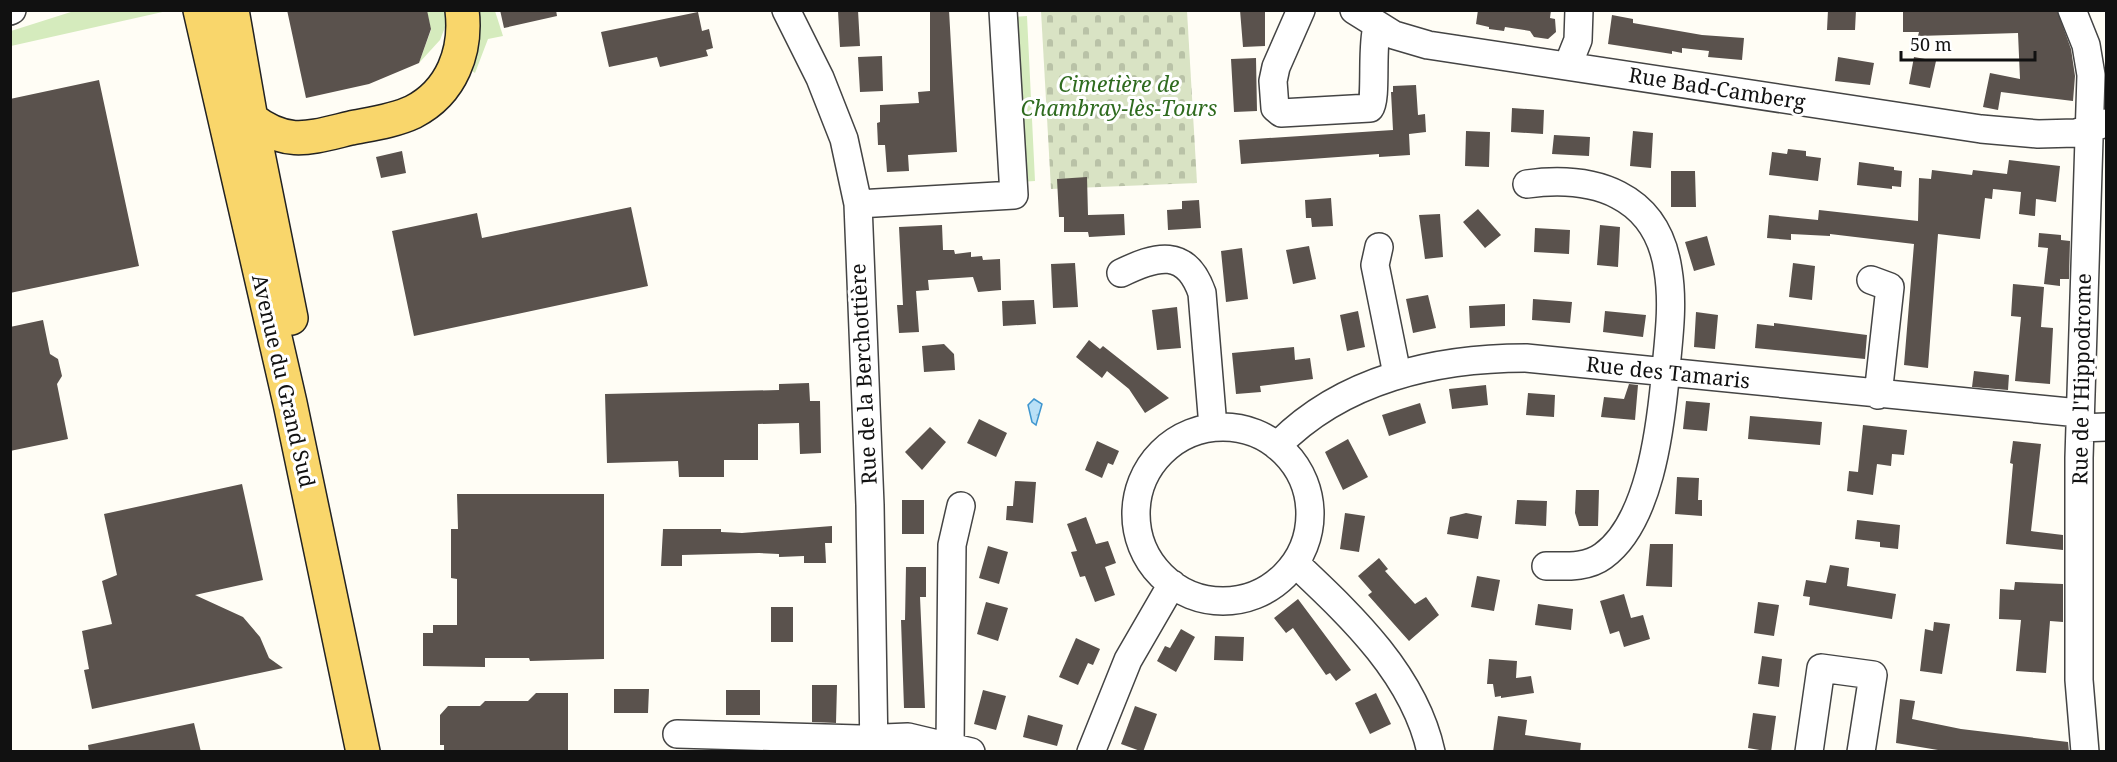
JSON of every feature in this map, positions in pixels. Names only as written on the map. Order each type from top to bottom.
[{"type":"main road","name":"Avenue du Grand Sud","points":[[200,10],[292,414],[363,752]]},
{"type":"main road","name":"Avenue du Grand Sud","points":[[232,10],[251,119],[383,752]]},
{"type":"main road","points":[[251,119],[278,136],[302,138],[393,119],[413,112],[440,91],[454,69],[463,42],[462,10]]},
{"type":"street","name":"Rue de la Berchottière","points":[[786,10],[820,78],[844,139],[858,204],[870,505],[874,745]]},
{"type":"street","points":[[858,204],[1014,195],[1003,10]]},
{"type":"street","points":[[1301,10],[1275,75],[1275,108],[1281,114],[1370,108],[1374,100],[1372,48],[1377,27]]},
{"type":"street","name":"Rue Bad-Camberg","points":[[1354,10],[1377,27],[1406,40],[1428,45],[1981,129],[2038,134],[2097,127]]},
{"type":"street","points":[[1568,65],[1578,40],[1579,10]]},
{"type":"street","name":"Rue de l'Hippodrome","points":[[2072,10],[2086,45],[2097,127],[2079,421],[2079,680],[2085,752]]},
{"type":"street","points":[[1527,184],[1575,181],[1606,187],[1632,204],[1650,224],[1664,253],[1670,290],[1666,373],[1656,450],[1640,500],[1629,524],[1616,544],[1603,556],[1589,563],[1546,566]]},
{"type":"street","points":[[1379,247],[1375,266],[1397,374]]},
{"type":"street","points":[[1121,273],[1144,262],[1165,258],[1184,265],[1197,281],[1202,293],[1213,427]]},
{"type":"street","points":[[1871,280],[1890,287],[1878,395]]},
{"type":"street","name":"Rue des Tamaris","points":[[1277,446],[1304,420],[1329,404],[1397,374],[1430,366],[1486,358],[1526,358],[1878,395],[2079,421],[2106,427]]},
{"type":"street","points":[[1213,427],[1234,427],[1255,432],[1277,446],[1292,460],[1305,483],[1310,508],[1308,534],[1295,563],[1283,578],[1262,592],[1237,600],[1212,601],[1187,594],[1172,584],[1149,561],[1138,538],[1135,513],[1139,488],[1150,465],[1167,446],[1189,433],[1213,427]]},
{"type":"street","points":[[677,734],[874,745],[908,737],[960,749],[952,545],[961,506]]},
{"type":"street","points":[[1295,563],[1340,605],[1400,678],[1426,731],[1431,751]]},
{"type":"street","points":[[1091,752],[1128,660],[1172,584]]},
{"type":"street","points":[[1809,752],[1821,668],[1873,675],[1861,752]]},
{"type":"green space","points":[[74,11],[167,11],[11,46],[11,31]]},
{"type":"green space","points":[[427,11],[451,12],[440,40],[419,63],[431,30]]},
{"type":"green space","points":[[466,11],[495,11],[503,36],[488,39],[475,73],[464,66]]},
{"type":"green space","name":"Cimetière de Chambray-lès-Tours","points":[[1041,11],[1187,11],[1197,183],[1051,189]]},
{"type":"green space","points":[[1027,16],[1035,181],[1019,182],[1010,17]]},
{"type":"water","points":[[1034,399],[1042,404],[1036,425],[1032,422],[1028,405]]},
{"type":"building","points":[[287,10],[427,10],[431,29],[419,63],[369,84],[306,98]]},
{"type":"building","points":[[500,10],[556,10],[557,16],[504,28]]},
{"type":"building","points":[[858,10],[860,46],[840,47],[838,11]]},
{"type":"building","points":[[930,10],[949,10],[957,152],[908,155],[909,171],[887,172],[885,145],[878,145],[877,123],[880,122],[880,105],[919,103],[918,92],[930,91]]},
{"type":"building","points":[[1240,10],[1265,10],[1265,46],[1243,47]]},
{"type":"building","points":[[1478,10],[1551,10],[1550,18],[1555,19],[1556,32],[1548,39],[1534,37],[1530,31],[1505,27],[1504,31],[1489,29],[1489,27],[1476,24]]},
{"type":"building","points":[[1828,10],[1856,10],[1855,30],[1827,30]]},
{"type":"building","points":[[1903,10],[2057,10],[2071,49],[2075,76],[2073,101],[2001,92],[1998,110],[1983,107],[1990,73],[2020,79],[2018,33],[1918,36],[1919,32],[1903,32]]},
{"type":"building","points":[[698,12],[702,31],[709,29],[713,48],[706,50],[708,56],[660,67],[657,57],[609,67],[601,32]]},
{"type":"building","points":[[1612,15],[1633,19],[1633,23],[1702,35],[1744,38],[1742,60],[1708,57],[1709,51],[1682,48],[1682,53],[1672,51],[1672,54],[1608,44]]},
{"type":"building","points":[[882,56],[883,91],[860,92],[858,57]]},
{"type":"building","points":[[1838,57],[1874,63],[1870,85],[1835,81]]},
{"type":"building","points":[[1914,57],[1936,61],[1930,88],[1909,84]]},
{"type":"building","points":[[1256,58],[1257,111],[1234,112],[1231,59]]},
{"type":"building","points":[[99,80],[139,266],[10,293],[10,99]]},
{"type":"building","points":[[1416,85],[1418,115],[1425,114],[1426,132],[1409,134],[1410,155],[1379,157],[1379,154],[1241,164],[1239,140],[1393,130],[1391,92],[1393,92],[1393,86]]},
{"type":"building","points":[[1512,108],[1544,110],[1543,134],[1511,132]]},
{"type":"building","points":[[1466,131],[1490,132],[1489,167],[1465,166]]},
{"type":"building","points":[[1633,131],[1653,133],[1651,168],[1630,166]]},
{"type":"building","points":[[1554,135],[1590,137],[1589,156],[1552,154]]},
{"type":"building","points":[[1788,149],[1806,151],[1806,156],[1821,158],[1818,181],[1769,175],[1772,152],[1787,154]]},
{"type":"building","points":[[402,151],[406,173],[381,178],[376,157]]},
{"type":"building","points":[[2009,160],[2060,166],[2056,202],[2036,199],[2035,216],[2019,214],[2021,192],[1993,189],[1992,199],[1985,198],[1980,239],[1938,234],[1928,368],[1904,365],[1914,244],[1830,234],[1830,236],[1791,234],[1791,240],[1767,238],[1769,215],[1818,220],[1819,210],[1918,221],[1919,178],[1931,179],[1932,170],[1972,175],[1973,170],[2007,174]]},
{"type":"building","points":[[1859,162],[1894,167],[1894,170],[1902,171],[1901,187],[1892,186],[1892,189],[1857,185]]},
{"type":"building","points":[[1671,171],[1695,171],[1696,207],[1671,207]]},
{"type":"building","points":[[1087,177],[1088,215],[1124,214],[1125,235],[1089,237],[1088,232],[1064,232],[1064,217],[1059,217],[1057,179]]},
{"type":"building","points":[[1331,198],[1333,226],[1312,227],[1311,218],[1306,218],[1305,200]]},
{"type":"building","points":[[1199,200],[1201,228],[1168,230],[1167,210],[1182,209],[1182,201]]},
{"type":"building","points":[[631,207],[648,286],[414,336],[392,231],[477,213],[482,238]]},
{"type":"building","points":[[1478,209],[1501,235],[1485,248],[1463,222]]},
{"type":"building","points":[[1440,214],[1443,257],[1425,259],[1419,215]]},
{"type":"building","points":[[942,225],[943,250],[954,250],[955,254],[971,252],[971,257],[982,256],[983,260],[1000,259],[1001,290],[978,292],[973,277],[928,280],[929,290],[916,291],[919,332],[899,333],[897,305],[903,305],[899,227]]},
{"type":"building","points":[[1600,225],[1620,227],[1618,267],[1597,265]]},
{"type":"building","points":[[1535,228],[1570,230],[1569,254],[1534,252]]},
{"type":"building","points":[[2039,233],[2061,235],[2061,240],[2070,241],[2069,279],[2060,279],[2060,286],[2044,284],[2048,248],[2038,247]]},
{"type":"building","points":[[1707,236],[1715,265],[1694,271],[1685,242]]},
{"type":"building","points":[[1309,246],[1316,279],[1293,284],[1286,250]]},
{"type":"building","points":[[1242,248],[1248,299],[1226,302],[1221,251]]},
{"type":"building","points":[[1075,263],[1078,307],[1053,308],[1051,264]]},
{"type":"building","points":[[1793,263],[1815,266],[1812,300],[1789,297]]},
{"type":"building","points":[[2013,284],[2044,287],[2041,327],[2053,328],[2050,384],[2015,381],[2021,317],[2011,316]]},
{"type":"building","points":[[1428,295],[1436,328],[1413,333],[1406,299]]},
{"type":"building","points":[[1533,299],[1572,302],[1570,323],[1532,320]]},
{"type":"building","points":[[1034,300],[1036,324],[1003,326],[1002,301]]},
{"type":"building","points":[[1505,304],[1505,326],[1470,328],[1469,306]]},
{"type":"building","points":[[1177,307],[1181,348],[1157,350],[1152,310]]},
{"type":"building","points":[[1358,311],[1365,347],[1347,351],[1340,315]]},
{"type":"building","points":[[1605,311],[1646,315],[1643,337],[1603,332]]},
{"type":"building","points":[[1696,312],[1718,315],[1715,349],[1694,347]]},
{"type":"building","points":[[43,320],[50,354],[58,359],[62,376],[57,384],[68,439],[10,451],[10,327]]},
{"type":"building","points":[[1774,323],[1867,335],[1865,359],[1755,348],[1757,324],[1774,326]]},
{"type":"building","points":[[1089,340],[1100,349],[1103,346],[1169,398],[1145,413],[1129,389],[1107,371],[1102,378],[1076,357]]},
{"type":"building","points":[[944,344],[954,354],[955,370],[924,372],[922,346]]},
{"type":"building","points":[[1294,347],[1295,360],[1310,358],[1313,379],[1260,386],[1261,392],[1236,394],[1232,353]]},
{"type":"building","points":[[1974,371],[2009,375],[2008,390],[1972,387]]},
{"type":"building","points":[[809,383],[810,401],[820,401],[821,453],[800,454],[799,423],[758,424],[758,460],[724,460],[724,477],[679,477],[678,461],[607,463],[605,394],[779,390],[779,384]]},
{"type":"building","points":[[1629,384],[1638,385],[1635,420],[1601,417],[1604,397],[1624,399]]},
{"type":"building","points":[[1486,385],[1488,405],[1452,409],[1449,389]]},
{"type":"building","points":[[1528,393],[1555,395],[1554,417],[1526,415]]},
{"type":"building","points":[[1686,401],[1710,403],[1707,431],[1683,429]]},
{"type":"building","points":[[1420,403],[1426,423],[1389,436],[1382,415]]},
{"type":"building","points":[[1750,416],[1822,422],[1820,445],[1748,439]]},
{"type":"building","points":[[979,419],[1007,433],[996,457],[967,443]]},
{"type":"building","points":[[1863,425],[1907,430],[1904,455],[1892,454],[1891,466],[1877,464],[1873,495],[1847,491],[1849,471],[1858,472]]},
{"type":"building","points":[[930,427],[946,442],[922,470],[905,452]]},
{"type":"building","points":[[1348,439],[1368,477],[1343,490],[1325,452]]},
{"type":"building","points":[[1097,441],[1119,451],[1113,465],[1108,463],[1102,478],[1085,470]]},
{"type":"building","points":[[2013,441],[2041,444],[2031,531],[2063,535],[2063,550],[2006,544]]},
{"type":"building","points":[[1677,477],[1699,478],[1698,500],[1702,500],[1702,516],[1675,514]]},
{"type":"building","points":[[1015,481],[1036,482],[1033,523],[1006,520],[1007,506],[1013,506]]},
{"type":"building","points":[[242,484],[263,580],[195,595],[243,617],[260,637],[269,658],[283,668],[92,709],[84,670],[89,669],[82,631],[112,624],[102,581],[117,575],[104,514]]},
{"type":"building","points":[[1576,490],[1599,490],[1598,526],[1579,526],[1575,513]]},
{"type":"building","points":[[457,494],[604,494],[604,659],[530,661],[529,658],[485,658],[485,667],[423,666],[423,633],[433,633],[433,625],[457,625],[457,579],[451,578],[451,529],[458,529]]},
{"type":"building","points":[[902,500],[924,500],[924,534],[902,534]]},
{"type":"building","points":[[1517,500],[1547,501],[1546,526],[1515,524]]},
{"type":"building","points":[[1345,513],[1365,516],[1359,552],[1340,549]]},
{"type":"building","points":[[1466,513],[1482,516],[1478,539],[1447,534],[1450,517]]},
{"type":"building","points":[[1086,517],[1096,544],[1108,541],[1116,563],[1105,567],[1115,595],[1095,602],[1085,576],[1080,577],[1071,552],[1077,551],[1067,524]]},
{"type":"building","points":[[1857,520],[1900,525],[1898,549],[1880,547],[1880,542],[1855,539]]},
{"type":"building","points":[[832,526],[832,543],[825,543],[826,563],[804,563],[804,556],[779,557],[779,554],[759,553],[682,555],[682,566],[661,566],[663,529],[721,529],[721,532],[742,533]]},
{"type":"building","points":[[1650,544],[1673,544],[1672,587],[1646,586]]},
{"type":"building","points":[[988,546],[1008,552],[999,584],[979,578]]},
{"type":"building","points":[[1379,558],[1388,569],[1385,571],[1415,604],[1426,597],[1439,615],[1409,641],[1368,595],[1372,592],[1358,576]]},
{"type":"building","points":[[1830,565],[1849,568],[1847,586],[1896,594],[1892,619],[1809,605],[1810,597],[1803,596],[1806,580],[1826,583]]},
{"type":"building","points":[[906,567],[926,567],[926,597],[920,597],[925,708],[904,708],[901,620],[905,620]]},
{"type":"building","points":[[1477,576],[1500,580],[1494,611],[1471,607]]},
{"type":"building","points":[[2015,582],[2063,584],[2063,622],[2050,621],[2046,673],[2016,671],[2021,620],[1999,619],[2000,589],[2014,590]]},
{"type":"building","points":[[1624,594],[1631,618],[1643,615],[1650,639],[1624,647],[1619,631],[1610,634],[1600,601]]},
{"type":"building","points":[[1298,599],[1351,670],[1336,681],[1330,673],[1326,675],[1293,628],[1286,633],[1274,618]]},
{"type":"building","points":[[986,602],[1008,608],[998,641],[977,634]]},
{"type":"building","points":[[1758,602],[1779,605],[1774,636],[1754,633]]},
{"type":"building","points":[[1538,604],[1573,609],[1571,630],[1535,625]]},
{"type":"building","points":[[771,607],[793,607],[793,642],[771,642]]},
{"type":"building","points":[[1934,622],[1950,624],[1942,674],[1920,671],[1925,629],[1933,631]]},
{"type":"building","points":[[1181,629],[1195,637],[1176,672],[1157,661],[1165,646],[1170,648]]},
{"type":"building","points":[[1215,636],[1244,637],[1243,661],[1214,660]]},
{"type":"building","points":[[1076,638],[1100,649],[1093,665],[1088,663],[1078,685],[1059,677]]},
{"type":"building","points":[[1762,656],[1782,659],[1779,687],[1758,684]]},
{"type":"building","points":[[1489,659],[1517,661],[1516,678],[1531,676],[1534,693],[1495,697],[1493,684],[1487,684]]},
{"type":"building","points":[[812,685],[837,685],[836,723],[812,722]]},
{"type":"building","points":[[614,689],[649,689],[648,713],[614,713]]},
{"type":"building","points":[[726,690],[760,690],[760,715],[726,715]]},
{"type":"building","points":[[983,690],[1006,696],[996,730],[974,724]]},
{"type":"building","points":[[536,693],[568,693],[568,752],[444,752],[444,745],[440,745],[440,715],[448,706],[480,706],[485,701],[528,701]]},
{"type":"building","points":[[1376,693],[1391,724],[1370,734],[1355,703]]},
{"type":"building","points":[[1900,699],[1915,701],[1912,719],[1961,729],[2068,742],[2069,752],[1950,752],[1896,743]]},
{"type":"building","points":[[1135,706],[1157,714],[1143,752],[1121,744]]},
{"type":"building","points":[[1753,713],[1776,716],[1771,752],[1748,748]]},
{"type":"building","points":[[1028,715],[1063,725],[1057,746],[1023,737]]},
{"type":"building","points":[[1498,716],[1527,720],[1525,735],[1581,743],[1580,752],[1493,752]]},
{"type":"building","points":[[194,723],[201,752],[89,752],[88,745]]}]
